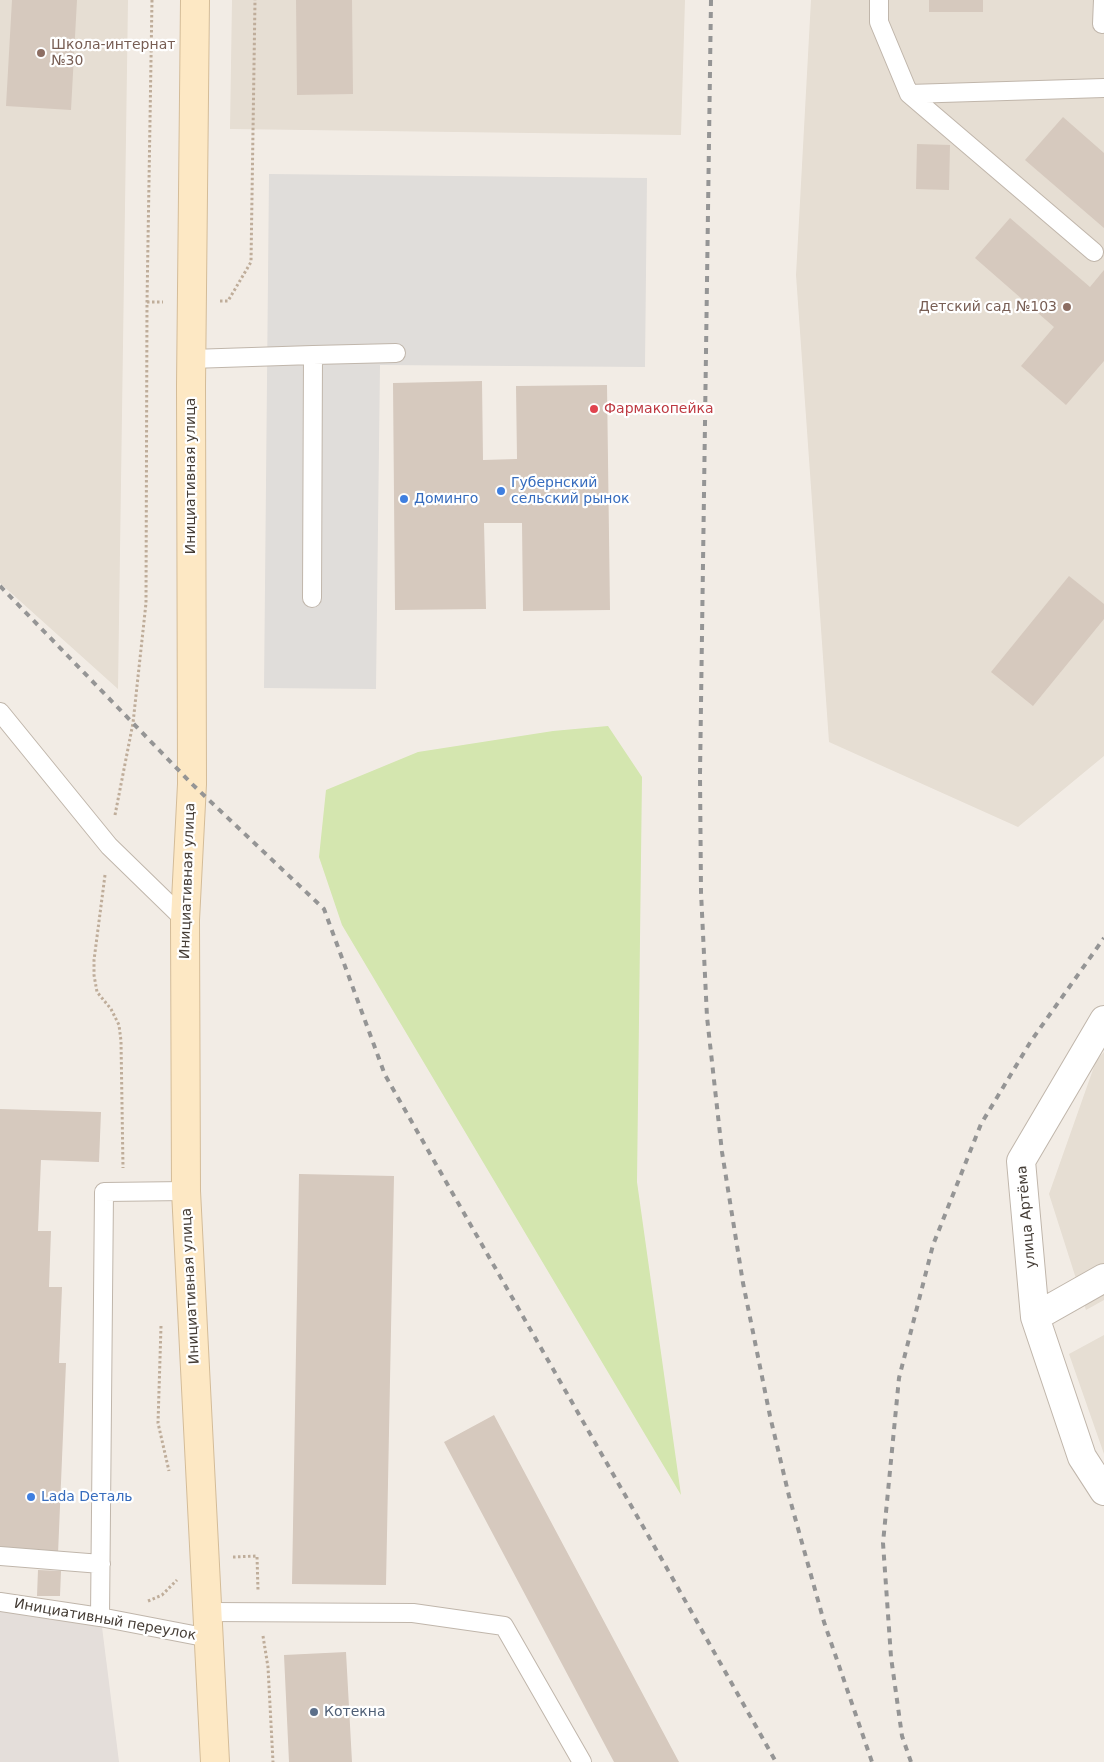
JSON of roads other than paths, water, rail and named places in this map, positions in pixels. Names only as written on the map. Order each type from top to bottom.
[{"type":"main road","name":"Инициативная улица","points":[[195,0],[191,360],[192,784],[185,920],[186,1191],[215,1762]]},
{"type":"street","name":"улица Артёма","points":[[1104,1020],[1021,1161],[1035,1317],[1082,1457],[1104,1491]]},
{"type":"street","points":[[1035,1317],[1104,1278]]},
{"type":"lane","points":[[879,0],[878,22],[909,94],[1094,252]]},
{"type":"lane","points":[[1102,24],[1103,0]]},
{"type":"lane","points":[[909,94],[1104,88]]},
{"type":"lane","points":[[191,360],[396,353]]},
{"type":"lane","points":[[312,598],[313,355]]},
{"type":"lane","points":[[0,712],[109,846],[185,920]]},
{"type":"lane","points":[[100,1609],[104,1192],[186,1191]]},
{"type":"lane","points":[[0,1556],[101,1564]]},
{"type":"lane","name":"Инициативный переулок","points":[[0,1602],[100,1609],[208,1625],[259,1612],[412,1613],[504,1626],[582,1762]]},
{"type":"railway","points":[[711,0],[700,775],[701,892],[707,1017],[722,1152],[743,1283],[770,1416],[789,1496],[824,1622],[872,1762]]},
{"type":"railway","points":[[0,586],[192,784],[324,909],[385,1075],[776,1762]]},
{"type":"railway","points":[[911,1762],[902,1736],[891,1657],[883,1543],[899,1378],[933,1245],[981,1124],[1031,1041],[1104,938]]},
{"type":"place","name":"Школа-интернат №30","points":[[41,53]]},
{"type":"place","name":"Детский сад №103","points":[[1067,307]]},
{"type":"place","name":"Фармакопейка","points":[[594,409]]},
{"type":"place","name":"Губернский сельский рынок","points":[[501,491]]},
{"type":"place","name":"Доминго","points":[[404,499]]},
{"type":"place","name":"Lada Dеталь","points":[[31,1497]]},
{"type":"place","name":"Котекна","points":[[314,1712]]}]
